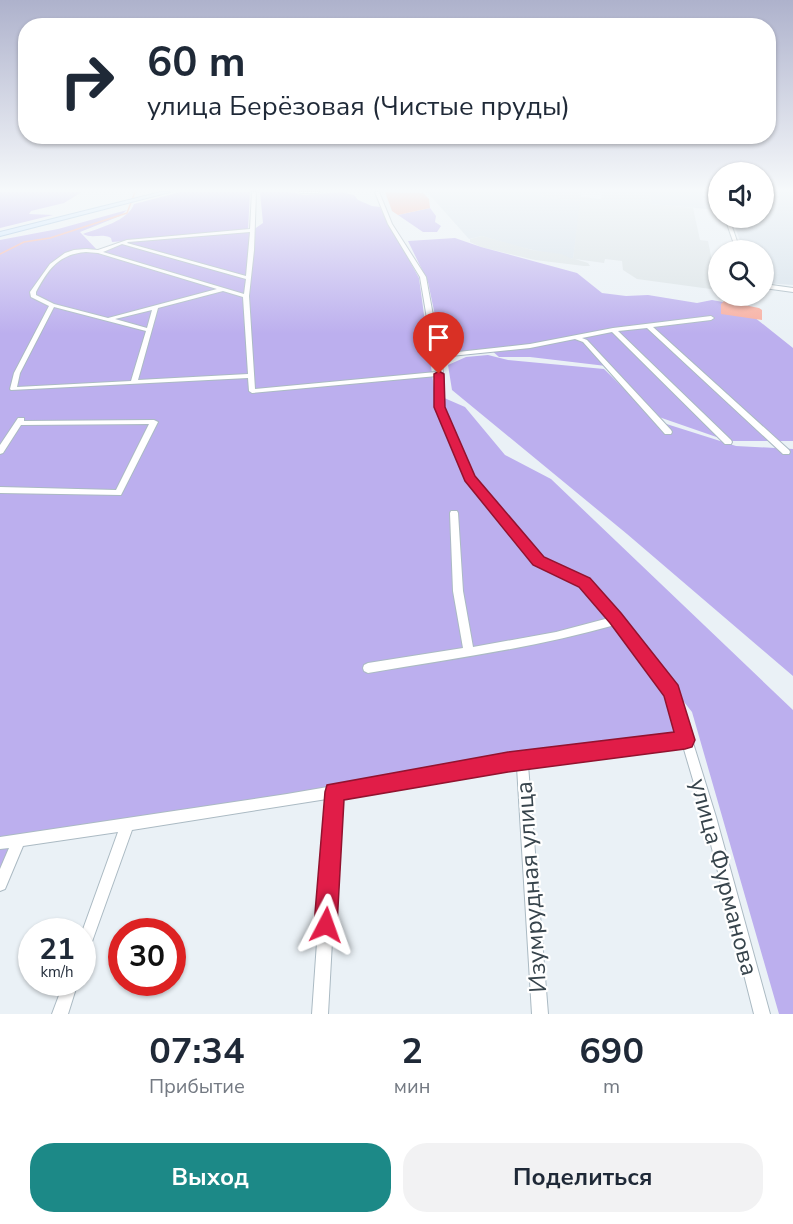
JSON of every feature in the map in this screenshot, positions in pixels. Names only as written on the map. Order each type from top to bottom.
[{"type":"street","points":[[98,252],[121,243],[158,239]]},
{"type":"street","points":[[252,239],[246,296],[252,391],[439,374],[423,277],[400,239]]},
{"type":"street","points":[[121,243],[249,278]]},
{"type":"street","points":[[149,330],[52,305],[33,296],[40,279],[51,266],[74,250],[98,252],[246,296]]},
{"type":"street","points":[[774,287],[793,290]]},
{"type":"street","points":[[110,319],[223,289]]},
{"type":"street","points":[[52,305],[17,373],[13,389],[252,376]]},
{"type":"street","points":[[134,383],[155,308]]},
{"type":"street","points":[[437,356],[485,352],[613,330],[711,318]]},
{"type":"street","points":[[649,326],[786,452]]},
{"type":"street","points":[[613,330],[728,442]]},
{"type":"street","points":[[574,337],[585,341],[668,432]]},
{"type":"street","name":"улица Фурманова","points":[[439,374],[439,407],[470,478],[538,561],[584,583],[617,620],[672,692],[710,817],[762,1014]]},
{"type":"street","points":[[0,451],[20,422],[154,422],[117,493],[0,490]]},
{"type":"street","points":[[454,513],[458,591],[469,651]]},
{"type":"street","points":[[368,668],[595,627],[617,620]]},
{"type":"street","points":[[0,843],[127,825],[522,760],[685,740]]},
{"type":"street","name":"Изумрудная улица","points":[[522,760],[540,1014]]},
{"type":"street","points":[[320,1014],[334,792]]},
{"type":"street","points":[[94,918],[127,825]]},
{"type":"street","points":[[0,884],[20,839]]},
{"type":"street","points":[[60,1014],[66,996]]},
{"type":"shaded area","points":[[87,239],[99,252],[124,241],[112,242],[111,239],[398,239],[419,278],[436,403],[445,417],[442,397],[465,407],[505,455],[551,479],[793,710],[793,1014],[779,1014],[692,712],[585,577],[530,550],[538,561],[584,583],[672,692],[685,740],[20,839],[0,884],[0,240]]},
{"type":"shaded area","points":[[459,239],[577,273],[602,293],[626,296],[648,295],[697,303],[708,301],[708,306],[740,306],[793,348],[793,441],[728,441],[656,416],[606,366],[530,357],[499,357],[490,349],[457,353],[442,349],[428,282],[408,241]]},
{"type":"shaded area","points":[[470,239],[494,239],[532,250],[561,254],[573,259],[575,239],[708,241],[708,289],[637,279],[623,270],[622,261],[605,259],[604,263],[575,259],[588,263],[590,266],[584,266],[535,260],[481,247],[470,242]]},
{"type":"shaded area","points":[[493,239],[576,239],[573,259]]},
{"type":"shaded area","points":[[739,239],[793,239],[793,285],[774,284],[774,240]]},
{"type":"shaded area","points":[[721,306],[749,306],[762,310],[762,320],[721,314]]},
{"type":"shaded area","points":[[488,355],[508,360],[604,369],[657,421],[736,446],[793,449],[793,676],[627,534],[452,390],[448,365],[466,357]]},
{"type":"waterway","points":[[0,254],[24,242],[41,239]]},
{"type":"route","points":[[326,925],[334,792],[508,762],[685,740],[672,692],[615,618],[584,583],[538,561],[470,478],[439,407],[441,381],[439,374]]}]
